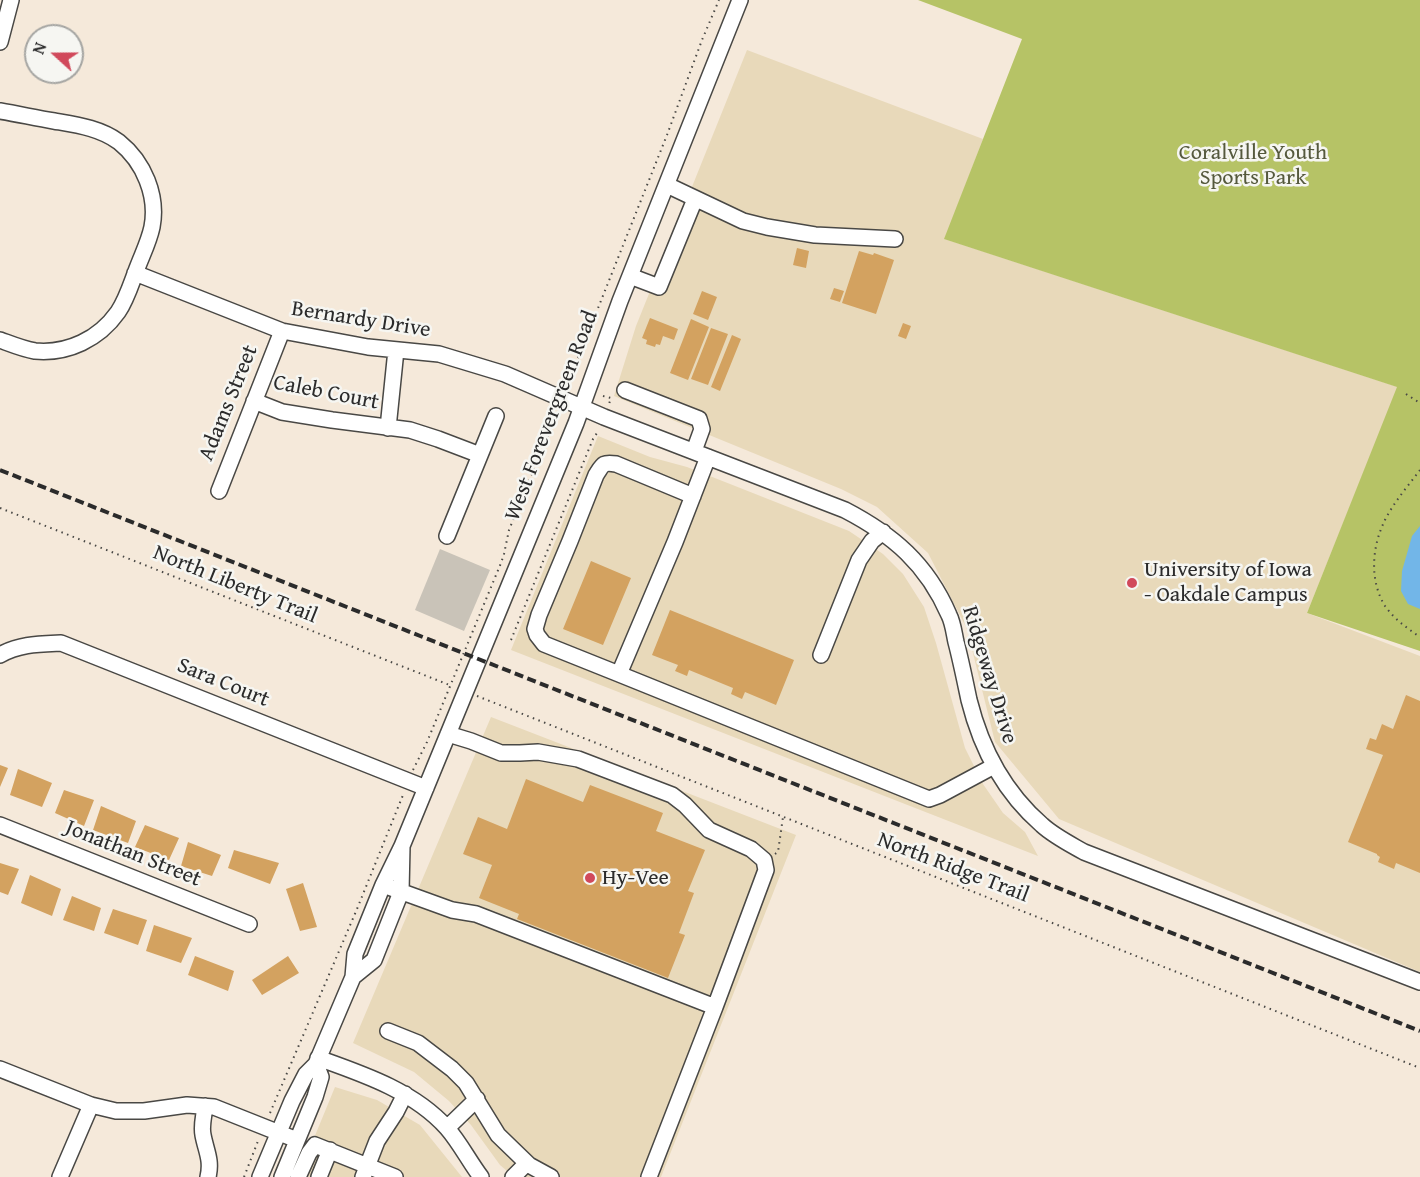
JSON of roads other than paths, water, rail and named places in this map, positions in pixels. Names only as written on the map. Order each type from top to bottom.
[{"type":"street","points":[[0,42],[11,0]]},
{"type":"street","name":"West Forevergreen Road","points":[[260,1177],[271,1129],[292,1101],[306,1074],[317,1061],[353,977],[355,954],[383,885],[402,846],[582,408],[630,276],[740,0]]},
{"type":"street","points":[[0,111],[87,127],[104,133],[118,142],[140,165],[147,178],[153,207],[150,235],[119,310],[97,334],[82,343],[59,350],[34,351],[0,340]]},
{"type":"street","points":[[667,184],[743,221],[767,227],[815,235],[895,239]]},
{"type":"street","points":[[630,276],[659,287],[695,199]]},
{"type":"street","name":"Bernardy Drive","points":[[135,273],[282,331],[368,347],[439,354],[505,374],[582,408]]},
{"type":"street","name":"Adams Street","points":[[219,491],[282,331]]},
{"type":"street","name":"Caleb Court","points":[[388,428],[396,350]]},
{"type":"street","points":[[619,674],[693,496],[701,454],[702,429],[699,419],[625,390]]},
{"type":"street","name":"Caleb Court","points":[[254,401],[282,412],[419,433],[480,455]]},
{"type":"street","name":"Ridgeway Drive","points":[[582,408],[845,510],[892,539],[914,559],[930,580],[950,618],[978,730],[994,766],[1012,794],[1043,826],[1084,852],[1420,982]]},
{"type":"street","points":[[447,536],[495,416]]},
{"type":"street","points":[[693,496],[616,464],[602,465],[539,615],[535,628],[544,644],[929,798],[940,795],[994,766]]},
{"type":"street","points":[[821,655],[859,560],[872,540],[882,532]]},
{"type":"street","name":"Sara Court","points":[[0,655],[11,649],[34,644],[61,643],[426,788]]},
{"type":"street","points":[[448,734],[501,753],[538,752],[578,759],[672,795],[709,830],[751,849],[764,860],[766,870],[764,878],[649,1177]]},
{"type":"street","name":"Jonathan Street","points":[[0,825],[249,924]]},
{"type":"street","name":"West Forevergreen Road","points":[[353,977],[374,960],[401,892],[402,846]]},
{"type":"street","points":[[383,885],[452,910],[476,914],[715,1007]]},
{"type":"street","points":[[388,1030],[418,1043],[452,1069],[477,1099],[498,1136],[526,1163],[551,1177]]},
{"type":"street","points":[[317,1061],[352,1071],[405,1094],[447,1128],[481,1177]]},
{"type":"street","name":"West Forevergreen Road","points":[[282,1177],[315,1097],[321,1077],[317,1061]]},
{"type":"street","points":[[0,1069],[91,1105],[116,1111],[144,1111],[187,1105],[214,1107],[297,1140]]},
{"type":"street","points":[[365,1171],[377,1141],[405,1094]]},
{"type":"street","points":[[447,1128],[477,1099]]},
{"type":"street","points":[[60,1177],[91,1105]]},
{"type":"street","points":[[205,1106],[202,1126],[210,1165],[208,1177]]},
{"type":"street","points":[[298,1177],[315,1145],[326,1148],[365,1171],[395,1177]]},
{"type":"street","points":[[320,1177],[326,1148]]},
{"type":"street","points":[[513,1177],[526,1163]]},
{"type":"water","points":[[1420,526],[1420,609],[1408,604],[1401,591],[1402,571],[1412,536]]},
{"type":"railway","points":[[0,470],[1420,1031]]},
{"type":"place","name":"University of Iowa - Oakdale Campus","points":[[1132,583]]},
{"type":"place","name":"Hy-Vee","points":[[590,878]]},
{"type":"park label","name":"Coralville Youth Sports Park","points":[[1253,166]]}]
